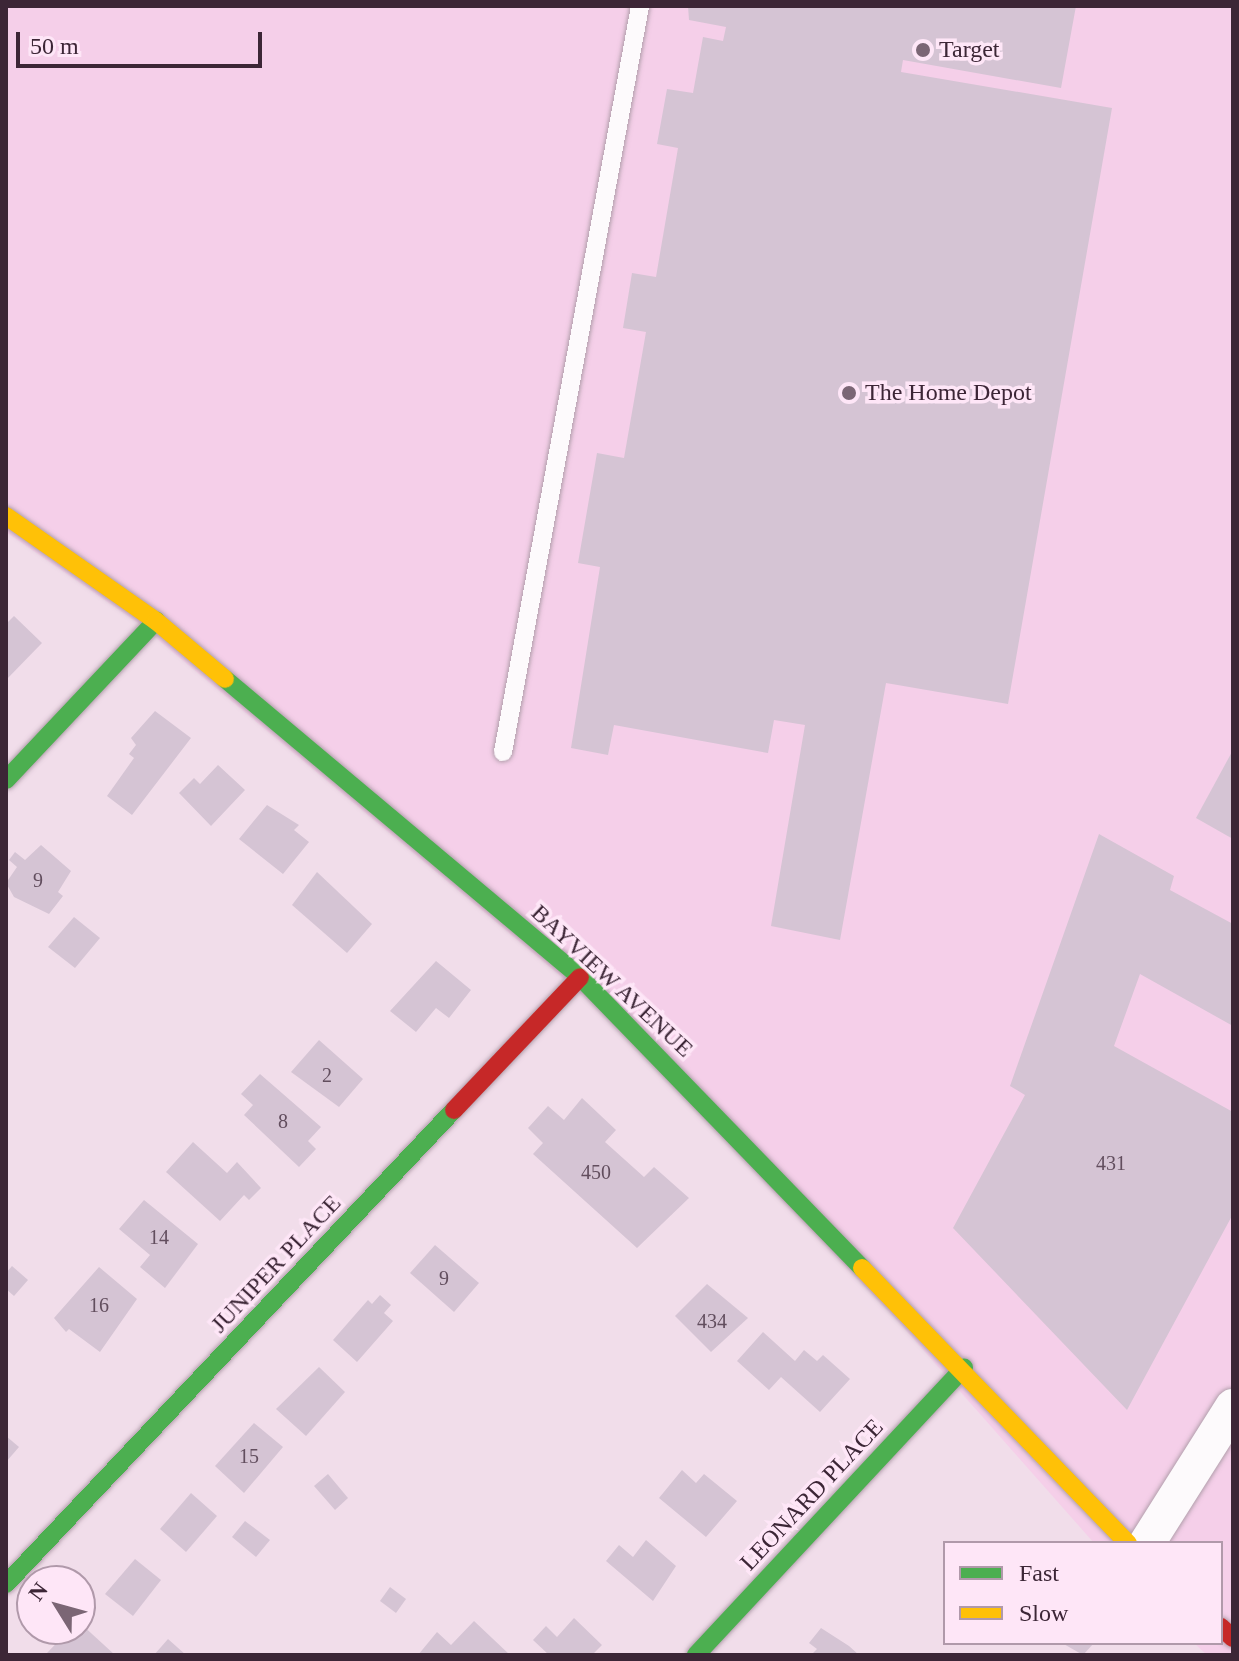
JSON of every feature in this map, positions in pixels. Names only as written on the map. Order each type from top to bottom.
[{"type":"street","name":"BAYVIEW AVENUE","points":[[6,516],[156,621],[580,977],[964,1368],[1126,1541]]},
{"type":"street","points":[[6,780],[156,621]]},
{"type":"street","name":"JUNIPER PLACE","points":[[6,1584],[580,977]]},
{"type":"street","name":"LEONARD PLACE","points":[[696,1655],[964,1368]]},
{"type":"street","points":[[1148,1541],[1233,1407]]},
{"type":"lane","points":[[503,752],[640,6]]},
{"type":"shaded area","points":[[6,6],[1233,6],[1233,1655],[1207,1655],[1196,1645],[1223,1645],[1223,1541],[1092,1541],[896,1319],[594,1004],[138,623],[6,532]]},
{"type":"building","name":"The Home Depot","points":[[688,6],[1076,6],[1061,88],[903,60],[901,72],[1112,108],[1008,704],[886,683],[840,940],[771,926],[805,725],[774,720],[768,753],[614,725],[608,755],[571,748],[600,567],[578,563],[597,453],[624,458],[646,332],[623,328],[632,273],[656,277],[678,148],[657,144],[667,89],[693,93],[703,37],[723,41],[726,27],[689,20]]},
{"type":"building","points":[[14,616],[42,643],[6,680],[6,624]]},
{"type":"building","points":[[155,711],[191,738],[132,815],[107,796],[134,758],[129,754],[136,745],[131,738]]},
{"type":"building","points":[[1233,750],[1233,839],[1196,818]]},
{"type":"building","points":[[218,765],[245,790],[211,826],[179,793],[194,778],[200,784]]},
{"type":"building","points":[[267,805],[299,825],[294,830],[309,842],[283,874],[239,839]]},
{"type":"building","points":[[1099,834],[1174,876],[1170,890],[1233,924],[1233,1026],[1140,974],[1114,1046],[1233,1112],[1233,1214],[1127,1410],[953,1228],[1025,1095],[1010,1086]]},
{"type":"building","points":[[41,845],[71,871],[58,892],[63,896],[49,914],[14,897],[6,883],[17,867],[9,860],[15,852],[25,860]]},
{"type":"building","points":[[317,872],[372,924],[347,953],[292,905]]},
{"type":"building","points":[[74,917],[100,938],[75,968],[48,947]]},
{"type":"building","points":[[436,961],[471,990],[449,1018],[436,1008],[416,1032],[390,1011]]},
{"type":"building","points":[[319,1040],[363,1079],[339,1107],[291,1072]]},
{"type":"building","points":[[260,1074],[321,1127],[308,1141],[316,1149],[299,1167],[244,1115],[253,1105],[241,1094]]},
{"type":"building","points":[[582,1098],[616,1130],[605,1142],[644,1177],[654,1167],[689,1198],[637,1248],[533,1154],[543,1143],[528,1128],[548,1106],[564,1120]]},
{"type":"building","points":[[193,1142],[227,1173],[237,1162],[261,1188],[249,1200],[244,1195],[220,1221],[166,1172]]},
{"type":"building","points":[[144,1200],[198,1244],[165,1288],[140,1267],[150,1255],[119,1229]]},
{"type":"building","points":[[435,1245],[479,1283],[454,1312],[410,1273]]},
{"type":"building","points":[[12,1266],[28,1280],[14,1296],[6,1289],[6,1273]]},
{"type":"building","points":[[99,1267],[137,1299],[100,1352],[69,1329],[66,1332],[54,1318]]},
{"type":"building","points":[[707,1284],[748,1318],[711,1352],[675,1316]]},
{"type":"building","points":[[380,1295],[391,1305],[384,1313],[393,1321],[357,1362],[333,1340],[368,1300],[372,1304]]},
{"type":"building","points":[[763,1332],[795,1361],[804,1350],[817,1361],[823,1355],[850,1379],[820,1412],[781,1377],[769,1390],[737,1361]]},
{"type":"building","points":[[319,1367],[345,1392],[306,1436],[276,1409]]},
{"type":"building","points":[[254,1423],[283,1447],[244,1493],[215,1466]]},
{"type":"building","points":[[6,1436],[19,1447],[6,1462]]},
{"type":"building","points":[[682,1470],[696,1483],[704,1474],[737,1501],[706,1537],[659,1498]]},
{"type":"building","points":[[328,1474],[348,1498],[335,1510],[314,1486]]},
{"type":"building","points":[[191,1493],[217,1516],[186,1552],[160,1529]]},
{"type":"building","points":[[245,1521],[270,1540],[256,1557],[232,1537]]},
{"type":"building","points":[[646,1540],[676,1566],[653,1601],[606,1561],[619,1545],[633,1557]]},
{"type":"building","points":[[135,1559],[161,1580],[133,1616],[105,1594]]},
{"type":"building","points":[[390,1587],[406,1599],[396,1613],[380,1601]]},
{"type":"building","points":[[574,1618],[602,1645],[592,1655],[549,1655],[533,1640],[546,1626],[557,1637]]},
{"type":"building","points":[[474,1621],[510,1655],[418,1655],[437,1632],[451,1645]]},
{"type":"building","points":[[821,1628],[859,1655],[811,1655],[817,1649],[809,1643]]},
{"type":"building","points":[[96,1638],[115,1655],[47,1653],[55,1645],[96,1645]]},
{"type":"building","points":[[168,1639],[186,1655],[154,1655]]},
{"type":"building","points":[[1066,1645],[1092,1645],[1083,1655]]},
{"type":"traffic: fast","points":[[6,780],[156,621]]},
{"type":"traffic: fast","points":[[225,679],[580,977],[862,1268]]},
{"type":"traffic: fast","points":[[6,1584],[454,1110]]},
{"type":"traffic: fast","points":[[696,1655],[964,1368]]},
{"type":"traffic: slow","points":[[6,516],[156,621],[225,679]]},
{"type":"traffic: slow","points":[[862,1268],[1126,1541]]},
{"type":"traffic: jam","points":[[454,1110],[580,977]]},
{"type":"traffic: jam","points":[[1223,1629],[1233,1638]]},
{"type":"place","name":"Target","points":[[923,50]]},
{"type":"place","name":"The Home Depot","points":[[849,393]]}]
